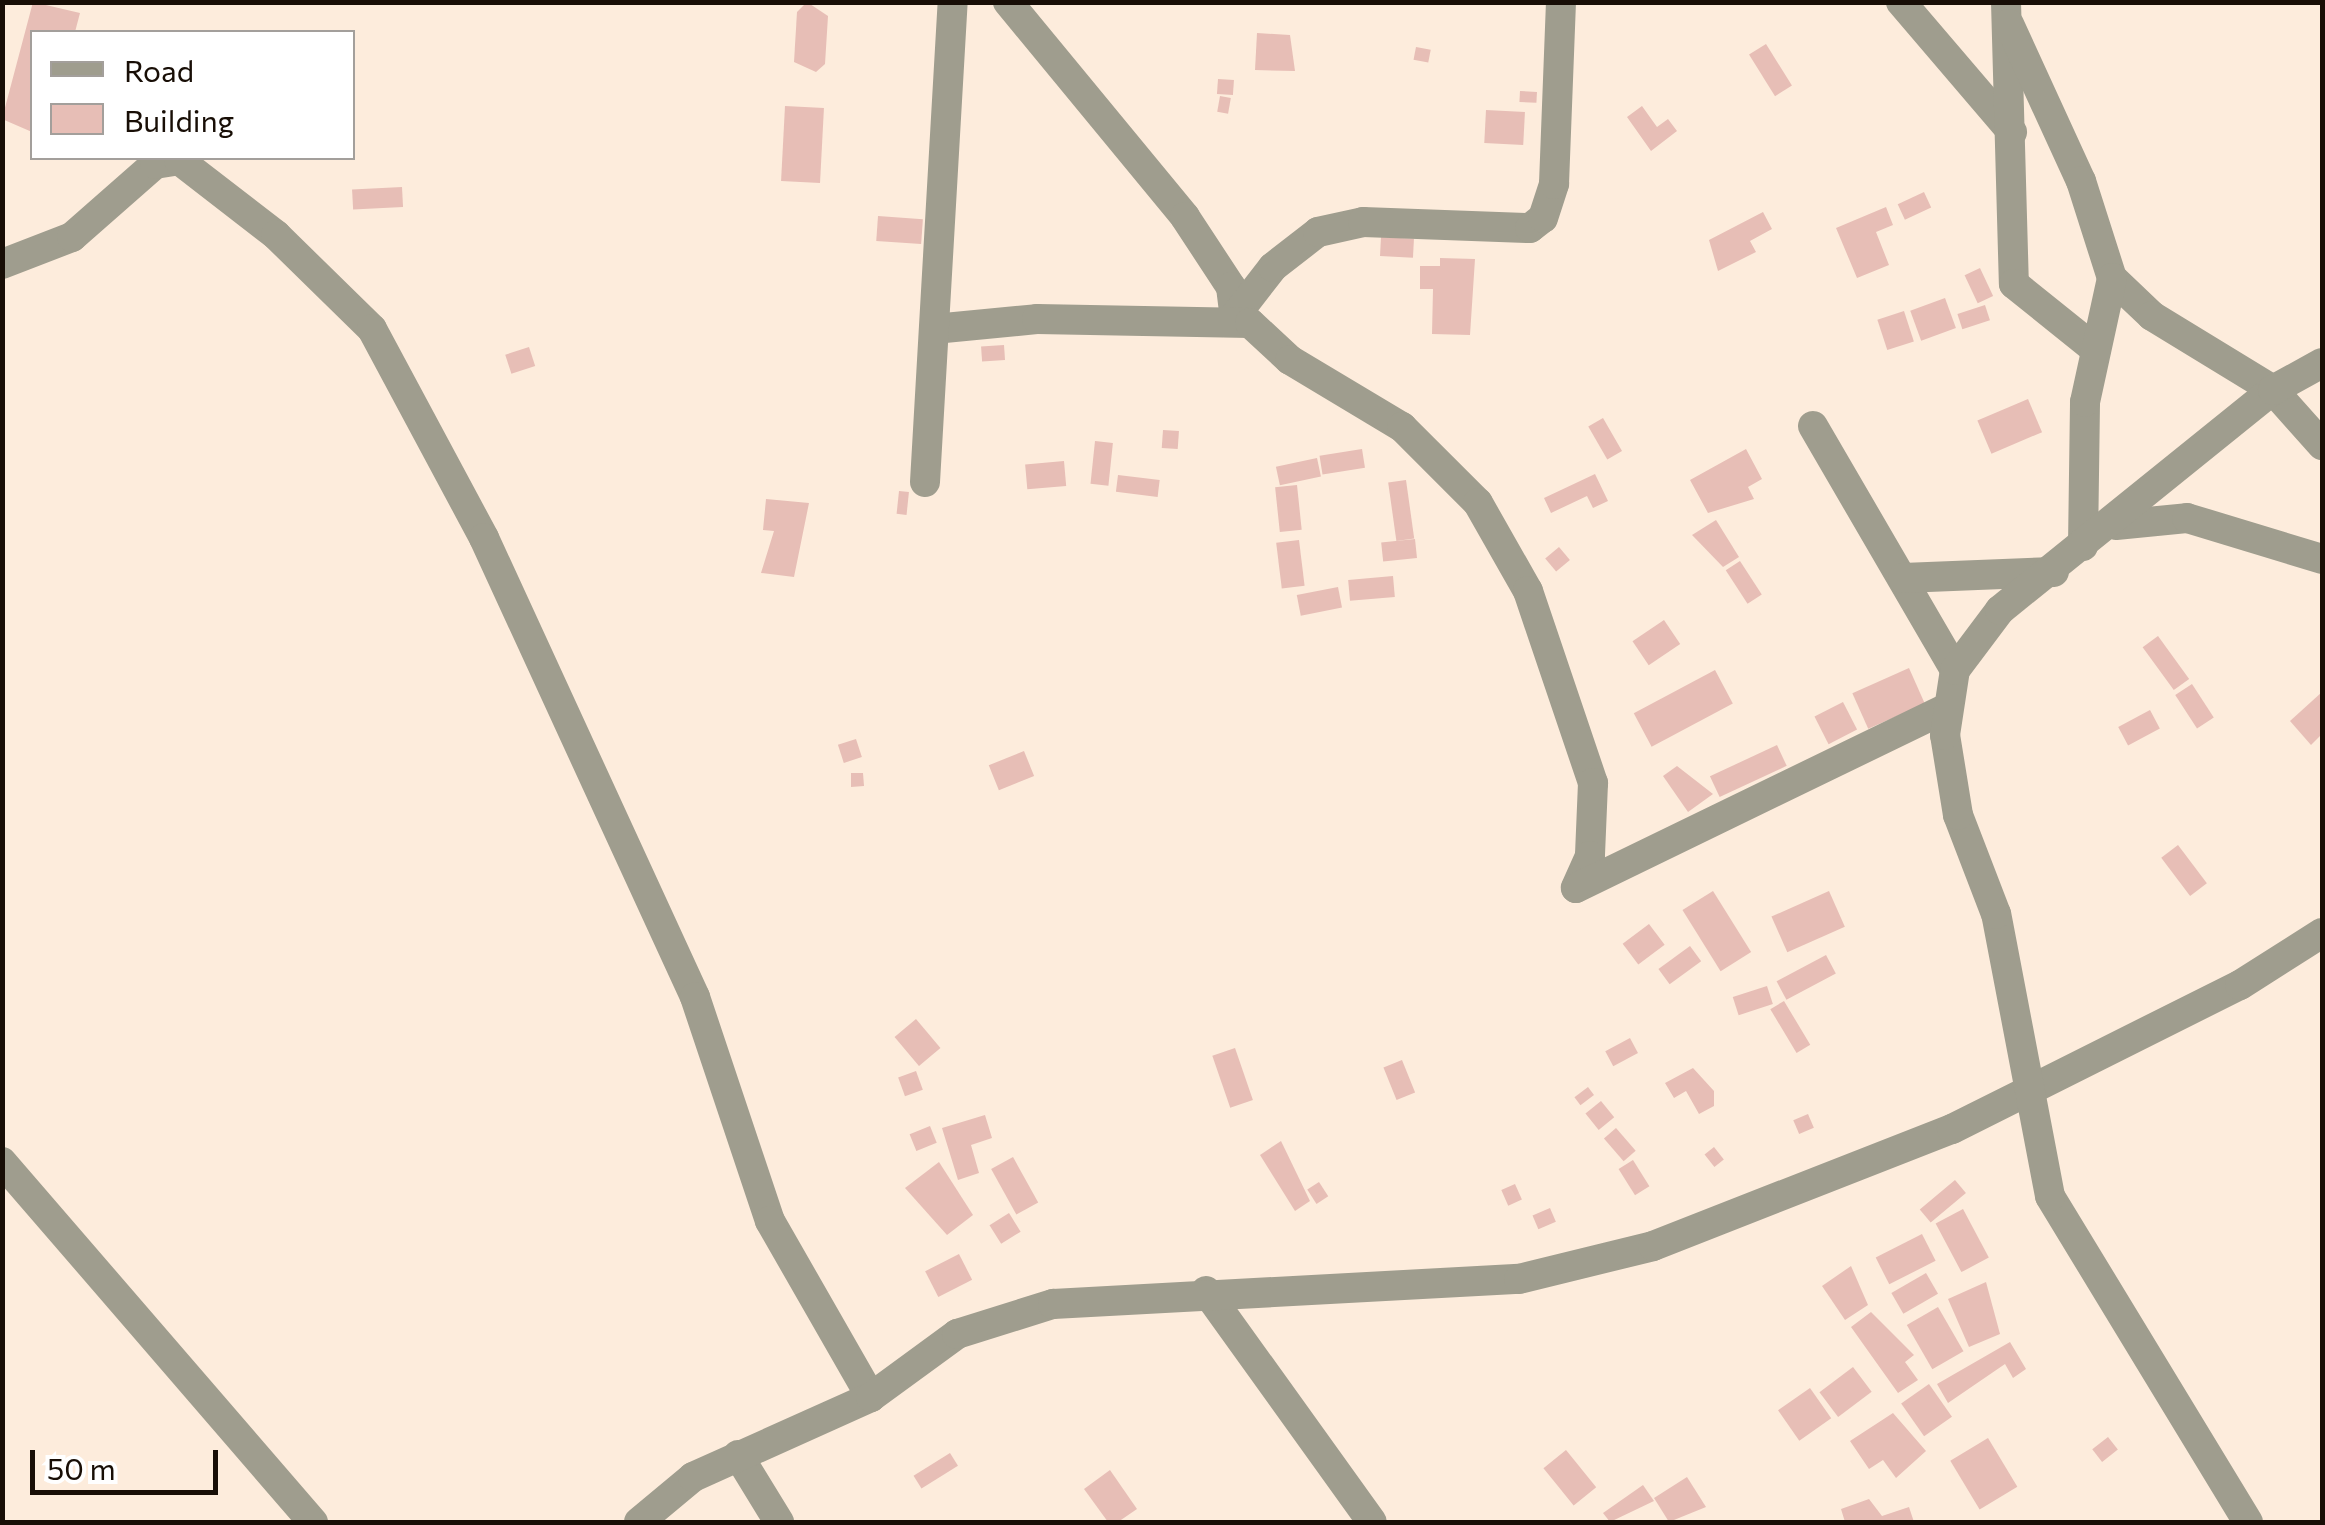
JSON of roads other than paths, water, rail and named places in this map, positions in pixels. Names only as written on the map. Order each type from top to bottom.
[{"type":"street","points":[[926,482],[953,2]]},
{"type":"street","points":[[1008,2],[1185,217],[1231,287],[1235,318]]},
{"type":"street","points":[[1235,318],[1273,267],[1318,232],[1363,222],[1530,228],[1542,218],[1554,184],[1561,2]]},
{"type":"street","points":[[1901,2],[2012,132]]},
{"type":"street","points":[[2007,13],[2014,284],[2096,350]]},
{"type":"street","points":[[2007,13],[2081,181],[2112,278],[2152,316],[2274,390],[2322,445]]},
{"type":"street","points":[[2,264],[72,237],[155,164],[180,160],[276,235],[372,330],[484,538],[695,997],[770,1221],[871,1397]]},
{"type":"street","points":[[2083,546],[2085,402],[2112,278]]},
{"type":"street","points":[[934,329],[1235,318],[1402,427],[1511,549],[1593,783],[1590,856],[1576,888],[1948,707]]},
{"type":"street","points":[[2248,1522],[2050,1196],[2035,1087],[1996,914],[1958,815],[1948,707],[1955,670],[2000,610],[2116,525],[2274,390],[2322,363]]},
{"type":"street","points":[[1814,426],[1955,670]]},
{"type":"street","points":[[2116,525],[2186,518],[2322,558]]},
{"type":"street","points":[[1903,578],[2054,572]]},
{"type":"street","points":[[639,1522],[738,1455],[871,1397],[957,1334],[1053,1304],[1206,1292],[1519,1279],[1653,1246],[2035,1087],[2322,933]]},
{"type":"street","points":[[2,1162],[313,1522]]},
{"type":"street","points":[[1206,1292],[1372,1522]]},
{"type":"street","points":[[738,1455],[779,1522]]}]
